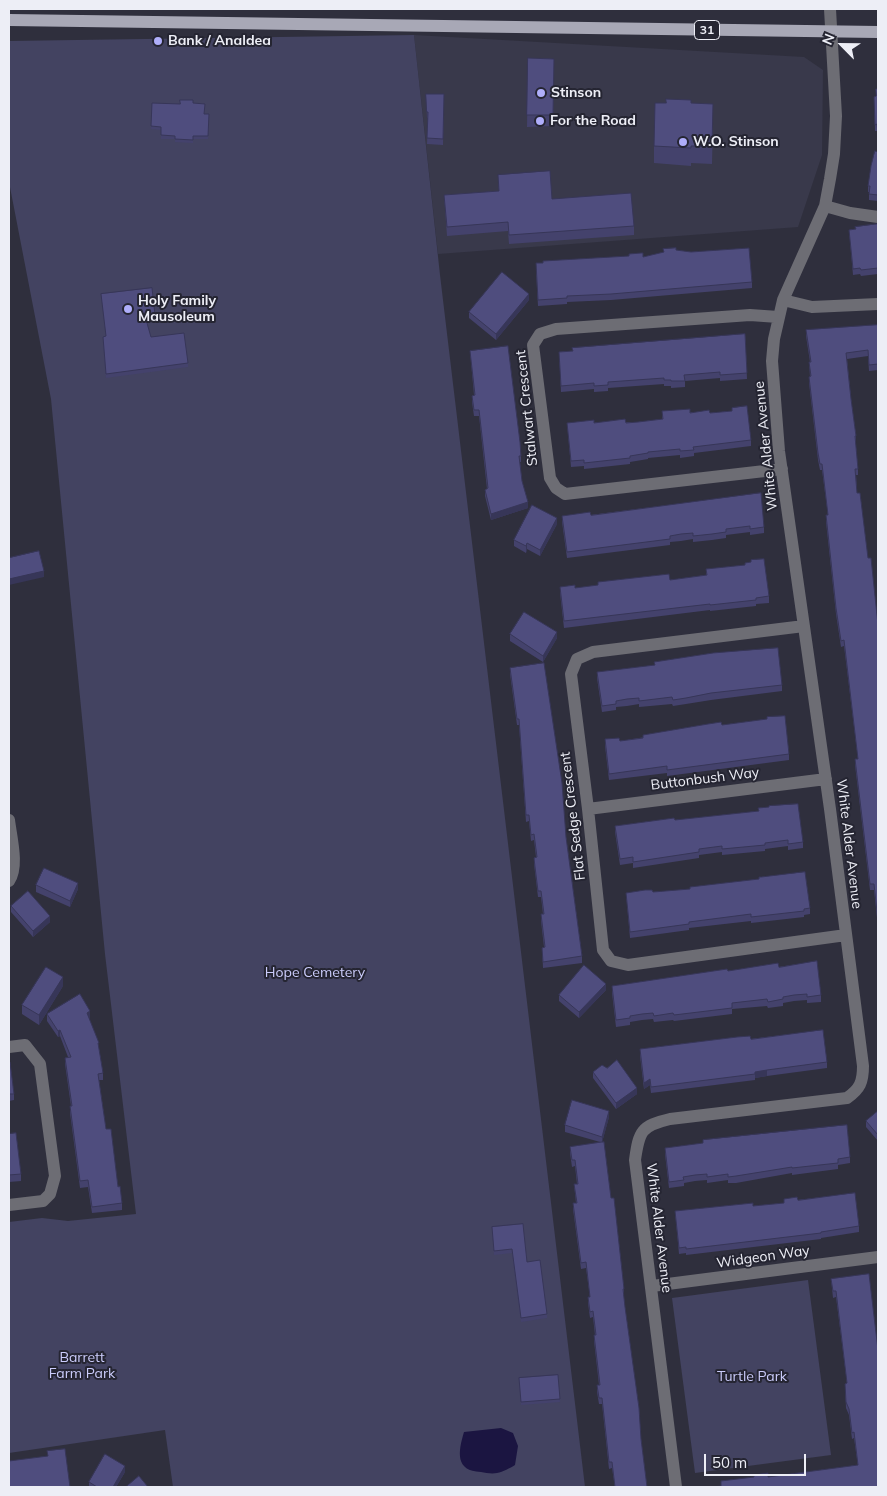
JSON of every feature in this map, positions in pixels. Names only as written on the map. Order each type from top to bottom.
[{"type":"main road","name":"31","points":[[9,20],[878,32]]},
{"type":"street","name":"White Alder Avenue","points":[[676,1487],[635,1160],[637,1144],[643,1130],[653,1123],[670,1119],[847,1098],[857,1090],[863,1079],[863,1066],[826,779],[782,469],[772,361],[778,317],[783,300],[825,206],[834,154],[836,116],[830,9]]},
{"type":"street","points":[[825,206],[850,213],[878,217]]},
{"type":"street","points":[[783,300],[812,307],[878,304]]},
{"type":"street","name":"Stalwart Crescent","points":[[778,317],[750,315],[556,329],[540,334],[533,346],[550,478],[556,488],[565,494],[782,469]]},
{"type":"street","name":"Flat Sedge Crescent","points":[[804,626],[593,652],[577,659],[571,674],[603,950],[611,961],[628,965],[846,936]]},
{"type":"street","name":"Buttonbush Way","points":[[588,809],[826,779]]},
{"type":"street","points":[[9,820],[14,866],[13,875],[9,881]]},
{"type":"street","points":[[9,1047],[25,1045],[40,1064],[55,1176],[50,1194],[43,1201],[9,1205]]},
{"type":"street","name":"Widgeon Way","points":[[652,1286],[878,1257]]},
{"type":"shaded area","points":[[414,35],[804,57],[823,70],[822,155],[798,227],[438,254]]},
{"type":"shaded area","points":[[501,1428],[513,1433],[518,1446],[515,1465],[495,1473],[473,1471],[467,1468],[460,1459],[460,1447],[464,1432]]},
{"type":"green space","name":"Hope Cemetery","points":[[414,35],[440,275],[585,1487],[173,1487],[165,1430],[9,1453],[9,1222],[42,1218],[68,1221],[136,1214],[105,954],[51,399],[9,182],[9,41]]},
{"type":"green space","name":"Turtle Park","points":[[808,1280],[831,1455],[695,1473],[672,1298]]},
{"type":"building","name":"Stinson","points":[[528,58],[554,59],[553,115],[527,115]]},
{"type":"building","points":[[876,89],[878,89],[878,132],[877,124],[875,125],[874,97],[876,96]]},
{"type":"building","points":[[426,94],[444,94],[443,139],[427,138],[428,112]]},
{"type":"building","name":"W.O. Stinson","points":[[666,99],[691,100],[691,103],[713,104],[712,146],[691,146],[691,148],[654,146],[655,103],[666,103]]},
{"type":"building","points":[[180,100],[193,100],[193,103],[205,104],[204,114],[209,114],[208,136],[193,136],[193,140],[175,139],[175,136],[161,135],[161,127],[151,126],[152,103],[180,104]]},
{"type":"building","points":[[875,151],[878,152],[878,195],[869,194],[870,186],[868,186]]},
{"type":"building","points":[[550,171],[552,199],[631,193],[634,226],[509,235],[508,222],[447,227],[444,195],[499,191],[498,175]]},
{"type":"building","points":[[878,224],[878,268],[853,269],[849,230],[856,229],[855,227]]},
{"type":"building","points":[[676,248],[676,250],[691,252],[749,248],[752,282],[567,296],[567,298],[538,300],[536,263],[629,256],[629,254],[641,253],[643,253],[643,257],[664,252],[663,249]]},
{"type":"building","points":[[502,272],[529,294],[496,334],[469,312]]},
{"type":"building","points":[[152,288],[155,315],[145,316],[151,337],[184,333],[188,363],[106,374],[103,337],[106,336],[101,294]]},
{"type":"building","points":[[878,325],[878,364],[869,365],[868,350],[846,353],[856,436],[858,469],[855,469],[857,493],[860,493],[868,558],[871,558],[878,625],[878,921],[874,884],[870,884],[855,759],[858,759],[844,640],[841,641],[836,608],[826,515],[828,515],[809,377],[811,376],[809,362],[811,362],[806,330]]},
{"type":"building","points":[[745,334],[747,373],[720,375],[720,372],[684,375],[685,381],[664,380],[664,378],[608,382],[608,385],[594,386],[594,383],[561,386],[559,352],[573,351],[572,348]]},
{"type":"building","points":[[508,346],[520,442],[521,456],[519,456],[522,481],[528,502],[491,514],[485,490],[488,488],[479,410],[474,410],[472,396],[475,395],[470,351]]},
{"type":"building","points":[[747,406],[751,440],[693,447],[694,450],[680,451],[680,449],[648,452],[630,456],[630,458],[584,463],[584,460],[571,461],[567,423],[594,420],[594,423],[625,419],[626,423],[638,422],[663,419],[662,411],[690,409],[690,413],[709,410],[710,413],[732,411],[732,408]]},
{"type":"building","points":[[761,493],[764,527],[750,529],[750,526],[726,529],[726,532],[693,536],[693,533],[681,534],[670,536],[670,539],[567,552],[562,516],[590,512],[591,515]]},
{"type":"building","points":[[532,505],[557,518],[540,550],[527,543],[526,546],[514,540]]},
{"type":"building","points":[[39,551],[44,571],[9,579],[9,558]]},
{"type":"building","points":[[764,559],[769,596],[756,598],[756,600],[564,621],[560,587],[575,585],[575,588],[598,585],[598,582],[669,574],[670,580],[707,575],[706,569],[745,565],[745,563],[751,562],[751,560]]},
{"type":"building","points":[[524,612],[557,632],[543,656],[510,634]]},
{"type":"building","points":[[778,648],[782,685],[711,693],[673,700],[672,697],[639,701],[639,698],[627,699],[616,701],[616,704],[602,706],[597,672],[655,665],[654,662],[713,653]]},
{"type":"building","points":[[544,663],[562,783],[566,837],[582,956],[543,962],[542,948],[545,947],[541,914],[544,914],[541,891],[538,891],[534,858],[537,857],[534,834],[531,835],[529,815],[526,815],[519,719],[517,719],[510,668]]},
{"type":"building","points":[[785,716],[789,754],[667,770],[667,766],[609,774],[605,739],[619,738],[620,741],[643,738],[643,735],[721,722],[722,725],[767,719],[767,717]]},
{"type":"building","points":[[798,804],[803,842],[788,844],[788,840],[765,843],[765,845],[722,849],[722,846],[699,849],[699,852],[633,862],[633,857],[620,859],[615,826],[674,818],[675,820],[759,811],[758,808]]},
{"type":"building","points":[[44,868],[78,883],[70,901],[36,885]]},
{"type":"building","points":[[805,872],[810,908],[804,909],[804,911],[751,917],[751,914],[630,932],[626,893],[645,890],[652,890],[653,892],[690,889],[690,887]]},
{"type":"building","points":[[28,891],[50,916],[33,931],[11,906]]},
{"type":"building","points":[[817,961],[821,995],[807,997],[807,994],[794,995],[768,1002],[767,999],[732,1003],[732,1008],[674,1015],[673,1013],[654,1016],[653,1013],[642,1014],[616,1020],[612,986],[727,969],[728,971],[778,963],[779,967]]},
{"type":"building","points":[[584,965],[606,984],[579,1012],[559,995]]},
{"type":"building","points":[[46,967],[63,977],[39,1015],[22,1005]]},
{"type":"building","points":[[80,994],[90,1011],[87,1013],[99,1043],[103,1073],[98,1074],[106,1129],[111,1129],[118,1187],[120,1186],[122,1203],[92,1207],[88,1180],[80,1181],[65,1058],[71,1057],[60,1030],[58,1031],[47,1014]]},
{"type":"building","points":[[823,1030],[827,1062],[755,1072],[755,1074],[651,1087],[650,1079],[644,1083],[640,1049],[737,1037],[750,1036],[751,1039]]},
{"type":"building","points":[[617,1060],[637,1088],[616,1103],[593,1072],[602,1065],[607,1068]]},
{"type":"building","points":[[10,1062],[14,1094],[9,1094]]},
{"type":"building","points":[[572,1100],[609,1111],[602,1137],[565,1125]]},
{"type":"building","points":[[878,1111],[878,1135],[866,1121]]},
{"type":"building","points":[[847,1125],[850,1157],[838,1159],[838,1163],[792,1167],[728,1177],[728,1174],[707,1177],[707,1174],[695,1175],[683,1177],[684,1180],[669,1182],[665,1148],[703,1143],[703,1140]]},
{"type":"building","points":[[16,1133],[21,1174],[9,1175],[9,1134]]},
{"type":"building","points":[[604,1142],[611,1198],[614,1198],[647,1487],[615,1487],[612,1462],[609,1462],[602,1398],[599,1398],[597,1385],[600,1385],[594,1335],[596,1335],[593,1311],[590,1312],[586,1262],[581,1263],[573,1203],[577,1203],[574,1184],[578,1184],[575,1160],[572,1160],[570,1147]]},
{"type":"building","points":[[855,1193],[859,1226],[821,1233],[686,1249],[686,1247],[679,1248],[675,1211],[753,1203],[753,1206],[784,1203],[784,1199],[797,1197],[798,1200]]},
{"type":"building","points":[[523,1224],[527,1262],[540,1260],[547,1314],[521,1318],[512,1249],[494,1251],[492,1227]]},
{"type":"building","points":[[869,1274],[878,1350],[878,1487],[712,1487],[721,1486],[721,1481],[754,1477],[754,1475],[768,1473],[768,1477],[858,1465],[854,1432],[852,1433],[849,1409],[846,1402],[845,1384],[847,1383],[836,1291],[833,1291],[831,1279]]},
{"type":"building","points":[[558,1375],[560,1399],[521,1402],[519,1378]]},
{"type":"building","points":[[65,1449],[70,1487],[9,1487],[9,1461],[48,1456],[47,1451]]},
{"type":"building","points":[[105,1454],[125,1466],[113,1487],[97,1487],[89,1482]]},
{"type":"building","points":[[139,1476],[148,1487],[126,1487]]},
{"type":"place","name":"Bank / Analdea","points":[[158,41]]},
{"type":"place","name":"Stinson","points":[[541,93]]},
{"type":"place","name":"For the Road","points":[[540,121]]},
{"type":"place","name":"W.O. Stinson","points":[[683,142]]},
{"type":"place","name":"Holy Family Mausoleum","points":[[128,309]]},
{"type":"park label","name":"Barrett Farm Park","points":[[82,1366]]}]
